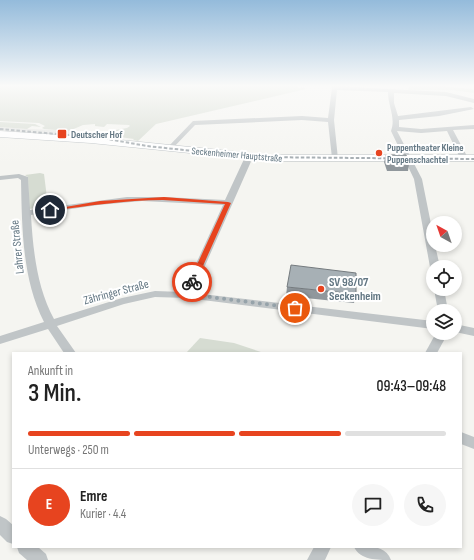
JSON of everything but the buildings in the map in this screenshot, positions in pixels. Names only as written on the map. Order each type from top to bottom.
[{"type":"main road","name":"Seckenheimer Hauptstraße","points":[[0,134],[77,138],[249,157],[469,158]]},
{"type":"street","points":[[332,112],[331,120],[336,158]]},
{"type":"street","points":[[395,112],[397,118],[395,129],[397,139],[418,179],[433,260]]},
{"type":"street","points":[[397,118],[454,112]]},
{"type":"street","points":[[189,116],[193,123]]},
{"type":"street","points":[[170,148],[193,123],[302,118],[331,120]]},
{"type":"street","points":[[395,129],[421,131],[474,127]]},
{"type":"street","points":[[449,129],[469,158]]},
{"type":"street","points":[[187,294],[249,157]]},
{"type":"street","name":"Lahrer Straße","points":[[0,178],[19,176],[25,179],[26,236],[36,289],[51,324],[62,345],[69,352]]},
{"type":"street","points":[[26,213],[100,202],[141,199],[228,203]]},
{"type":"street","name":"Zähringer Straße","points":[[0,340],[122,302],[156,294],[187,294],[426,324]]},
{"type":"street","points":[[462,329],[474,332]]},
{"type":"street","points":[[432,352],[438,340]]},
{"type":"street","points":[[462,438],[474,443]]},
{"type":"street","points":[[0,524],[12,535]]},
{"type":"street","points":[[27,548],[40,560]]},
{"type":"street","points":[[315,560],[321,548]]},
{"type":"street","points":[[364,548],[383,560]]},
{"type":"shaded area","points":[[0,112],[207,112],[156,124],[138,141],[133,140],[134,139],[112,136],[116,130],[127,128],[130,126],[129,125],[107,124],[104,127],[95,126],[95,124],[83,125],[69,131],[44,129],[42,128],[45,126],[39,123],[0,121]]},
{"type":"shaded area","points":[[0,122],[35,124],[41,127],[32,126],[27,129],[0,127]]},
{"type":"shaded area","points":[[0,127],[107,132],[99,138],[0,130]]},
{"type":"shaded area","points":[[40,173],[44,174],[48,206],[29,209],[28,177],[25,175]]},
{"type":"shaded area","points":[[200,338],[234,343],[261,352],[187,352]]},
{"type":"railway","points":[[0,129],[102,138],[147,146],[249,157],[474,159]]},
{"type":"way so far","points":[[192,282],[187,294],[295,308]]},
{"type":"place","name":"Deutscher Hof","points":[[62,134]]},
{"type":"place","name":"Puppentheater Kleine Puppenschachtel","points":[[379,153]]},
{"type":"place","name":"SV 98/07 Seckenheim","points":[[321,289]]},
{"type":"route","points":[[50,210],[100,202],[141,199],[228,203],[192,282]]}]
